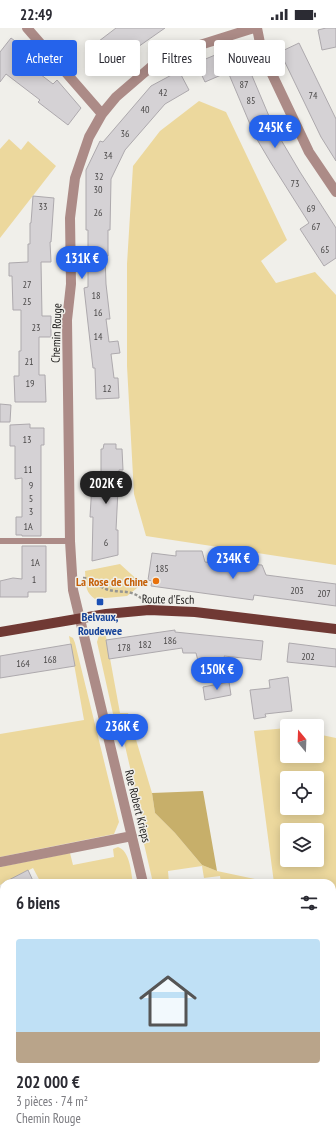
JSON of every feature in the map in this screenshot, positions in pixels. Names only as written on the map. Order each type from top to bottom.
[{"type":"main road","name":"Route d'Esch","points":[[0,632],[106,614],[149,610],[195,612],[336,629]]},
{"type":"street","points":[[27,28],[102,114]]},
{"type":"street","points":[[256,28],[262,53],[309,152],[336,192]]},
{"type":"street","name":"Chemin Rouge","points":[[79,618],[73,590],[70,541],[67,320],[71,284],[70,218],[75,178],[89,138],[102,114],[116,96],[152,66],[184,50],[256,28]]},
{"type":"street","name":"Rue Robert Krieps","points":[[79,618],[142,879]]},
{"type":"street","points":[[0,862],[132,836]]},
{"type":"lane","points":[[0,541],[70,541]]},
{"type":"path","points":[[73,579],[90,578],[106,590],[130,592],[142,598],[149,610]]},
{"type":"shaded area","points":[[199,101],[226,112],[287,240],[261,261],[276,283],[315,272],[336,295],[336,565],[146,536],[134,494],[127,366],[127,264],[133,166],[160,131]]},
{"type":"shaded area","points":[[9,139],[21,150],[28,141],[56,166],[0,238],[0,149]]},
{"type":"shaded area","points":[[120,564],[142,584],[127,596],[95,599],[91,596],[87,590],[85,571]]},
{"type":"shaded area","points":[[105,631],[120,713],[128,713],[152,793],[155,813],[175,833],[202,865],[217,871],[255,879],[220,879],[220,876],[204,878],[202,866],[168,871],[169,879],[152,879],[139,822],[142,819],[119,720],[113,714],[97,642],[100,632]]},
{"type":"shaded area","points":[[69,636],[73,638],[75,643],[119,822],[114,834],[0,857],[0,734],[84,720]]},
{"type":"shaded area","points":[[280,729],[280,763],[324,763],[324,735],[336,738],[336,879],[273,879],[254,731]]},
{"type":"shaded area","points":[[203,791],[217,871],[202,865],[175,833],[155,813],[152,793]]},
{"type":"shaded area","points":[[118,847],[125,853],[131,868],[132,879],[39,879],[33,868],[12,879],[0,879],[0,867],[70,853],[73,865],[114,857],[113,849]]},
{"type":"building","points":[[116,28],[165,28],[140,46],[140,40],[100,40]]},
{"type":"building","points":[[336,28],[336,47],[322,50],[318,30]]},
{"type":"building","points":[[11,38],[14,40],[12,40],[12,76],[43,76],[53,84],[57,80],[81,108],[68,125],[38,102],[40,100],[6,74],[0,82],[0,52]]},
{"type":"building","points":[[299,43],[336,119],[336,161],[321,137],[285,62],[285,50]]},
{"type":"building","points":[[214,55],[214,76],[219,76],[205,82],[202,76],[206,76],[206,59]]},
{"type":"building","points":[[170,76],[182,76],[189,90],[165,104],[125,150],[111,179],[108,256],[105,256],[106,284],[110,319],[106,319],[109,342],[118,341],[120,353],[111,354],[114,378],[118,378],[119,398],[96,399],[95,368],[93,368],[84,288],[88,287],[86,170],[100,141],[103,142],[151,86]]},
{"type":"building","points":[[230,76],[252,76],[274,128],[336,228],[336,258],[324,266],[300,229],[309,223],[255,136]]},
{"type":"building","points":[[33,196],[54,198],[50,242],[51,262],[41,262],[42,316],[51,316],[51,337],[39,337],[39,375],[45,375],[46,402],[15,402],[14,376],[19,376],[19,351],[21,351],[21,310],[13,310],[12,276],[9,276],[9,263],[28,262],[28,244],[30,244],[30,223]]},
{"type":"building","points":[[0,404],[11,405],[10,422],[0,422]]},
{"type":"building","points":[[30,424],[30,428],[44,428],[44,445],[41,445],[41,536],[16,535],[16,517],[22,517],[22,478],[15,479],[15,446],[10,446],[10,425]]},
{"type":"building","points":[[104,444],[116,444],[116,449],[122,449],[123,470],[119,470],[116,530],[118,530],[118,555],[92,561],[93,517],[90,517],[92,484],[101,485],[101,449],[103,449]]},
{"type":"building","points":[[22,546],[46,546],[46,592],[28,592],[28,597],[0,597],[0,581],[13,578],[22,579]]},
{"type":"building","points":[[176,551],[202,551],[205,562],[244,567],[243,564],[262,565],[266,575],[336,584],[336,606],[254,595],[253,600],[151,586],[152,581],[148,580],[152,553],[176,556]]},
{"type":"building","points":[[175,630],[175,632],[263,641],[261,660],[224,656],[225,658],[198,661],[196,653],[183,653],[182,648],[109,659],[106,640]]},
{"type":"building","points":[[289,643],[336,649],[336,667],[287,662]]},
{"type":"building","points":[[71,644],[75,666],[0,678],[0,656]]},
{"type":"building","points":[[288,677],[292,711],[265,714],[266,717],[254,719],[250,690],[270,688],[269,680]]},
{"type":"building","points":[[229,682],[231,695],[205,700],[203,687]]},
{"type":"building","points":[[28,870],[32,879],[11,879]]},
{"type":"place","name":"La Rose de Chine","points":[[156,581]]},
{"type":"place","name":"Belvaux, Roudewee","points":[[100,602]]}]
